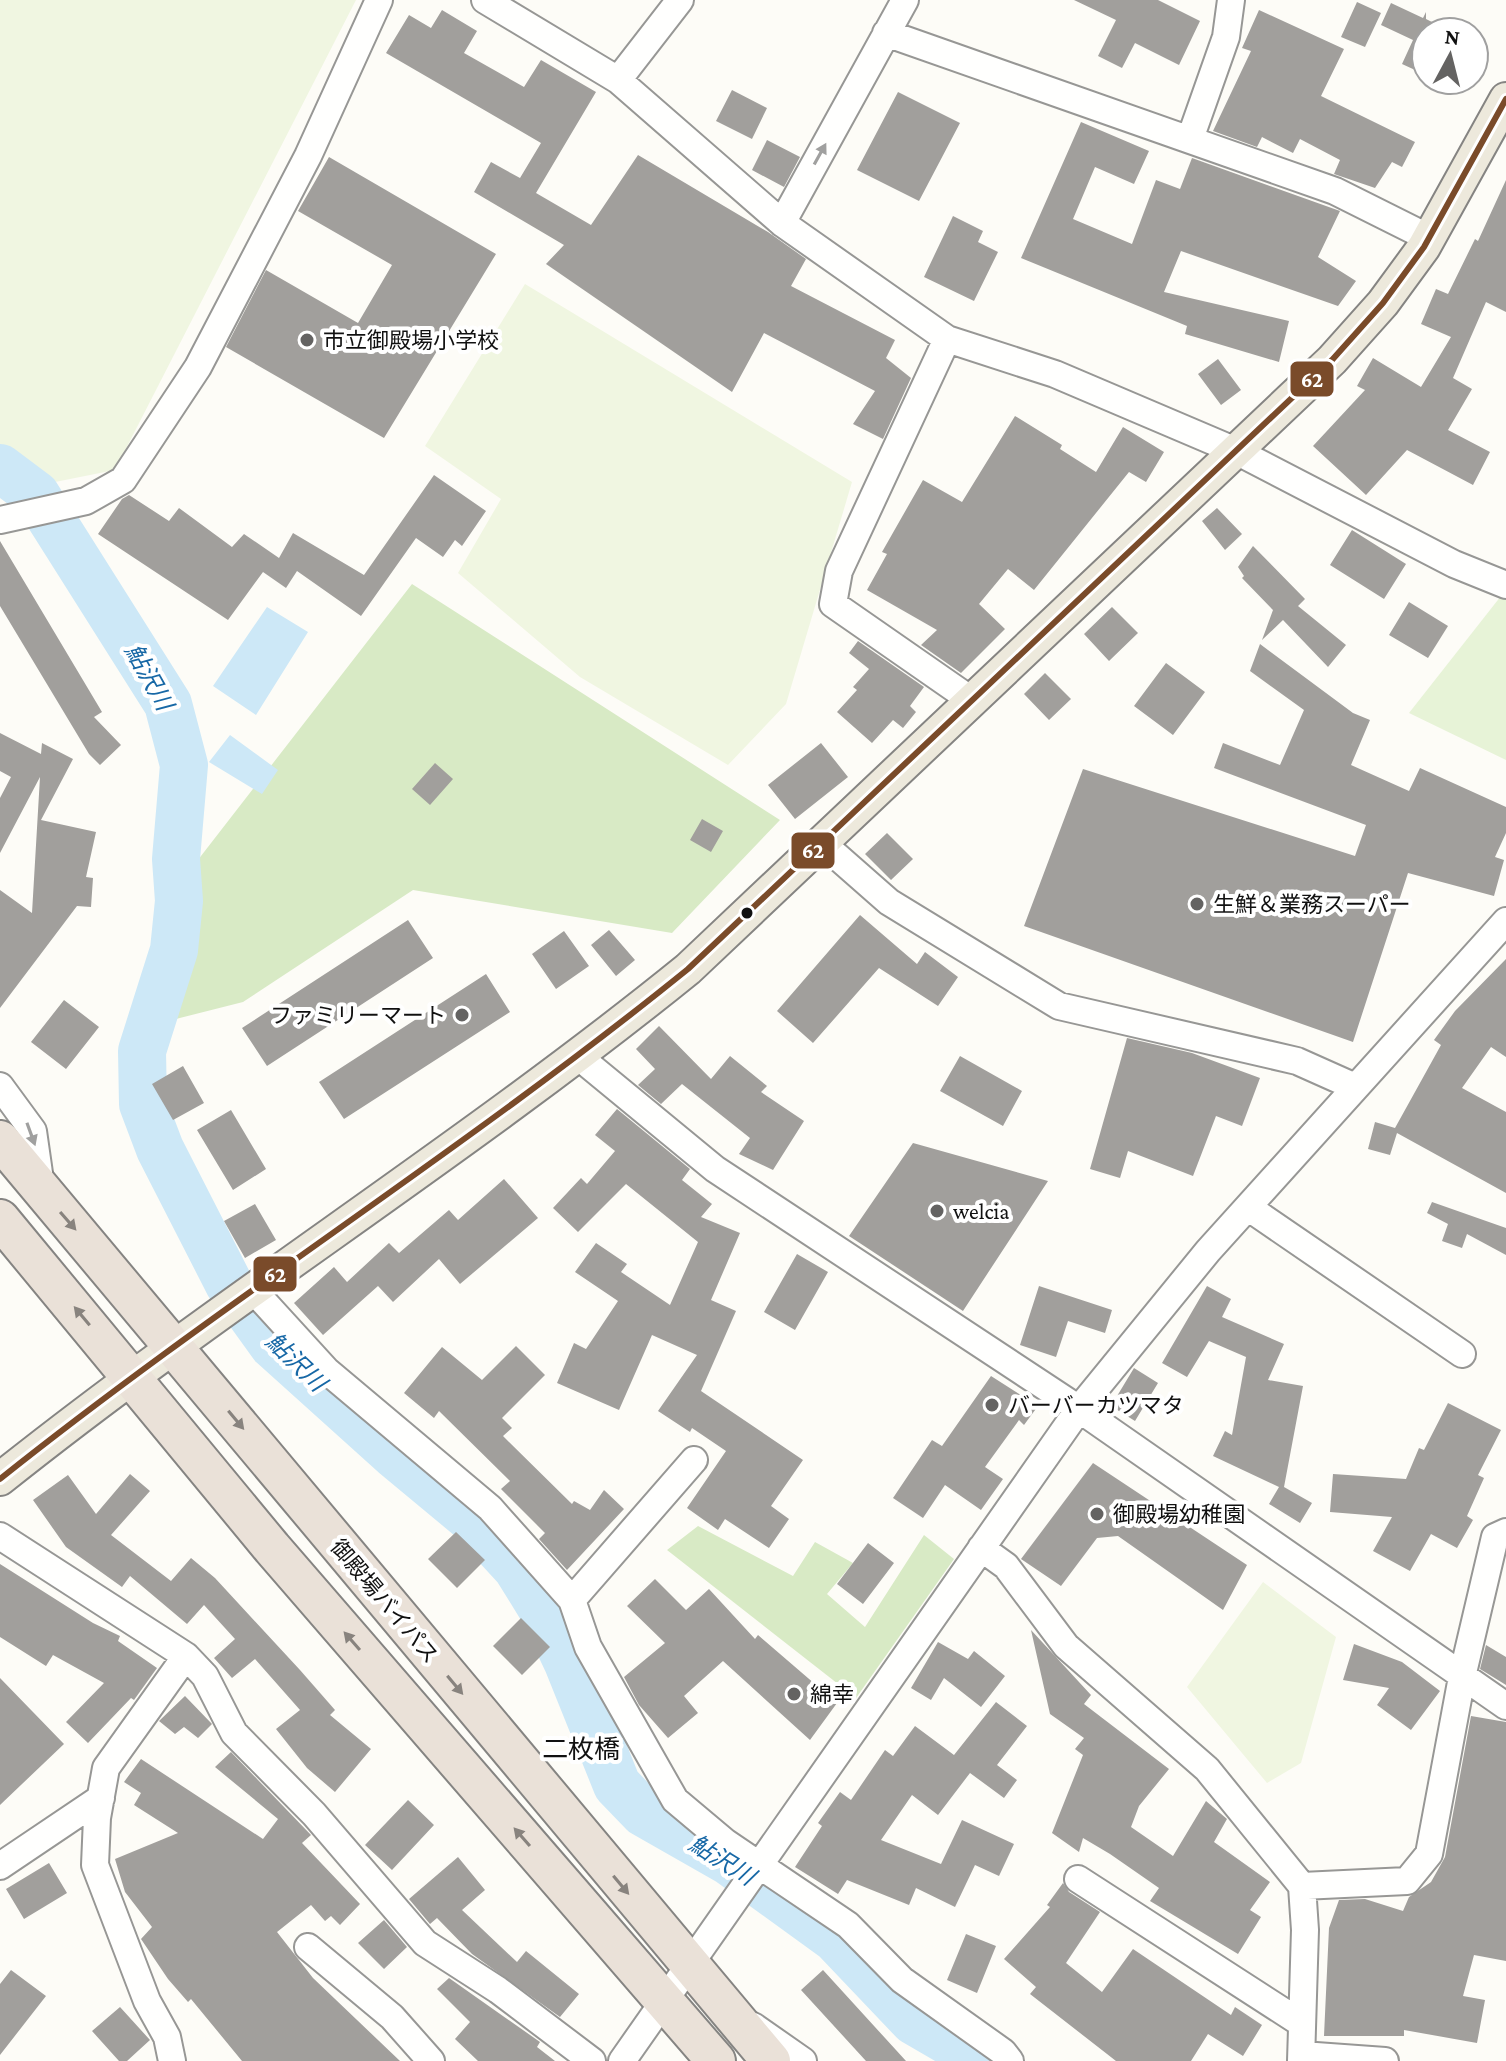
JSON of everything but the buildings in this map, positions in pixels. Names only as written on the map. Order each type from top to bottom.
[{"type":"highway","name":"御殿場バイパス","points":[[0,1140],[174,1345],[689,1967],[771,2061]]},
{"type":"highway","points":[[0,1219],[272,1548],[716,2061]]},
{"type":"main road","points":[[0,1479],[174,1345],[579,1057],[688,969],[974,702],[1332,360],[1383,303],[1429,238],[1506,99]]},
{"type":"street","points":[[11,518],[86,501],[123,480],[198,367],[308,156],[379,0]]},
{"type":"street","points":[[485,0],[618,80],[782,223],[947,339],[1055,374],[1236,451],[1454,564],[1506,585]]},
{"type":"street","points":[[618,80],[680,0]]},
{"type":"street","points":[[782,223],[905,0]]},
{"type":"street","points":[[1190,139],[1226,37],[1231,0]]},
{"type":"street","points":[[886,33],[1335,191],[1429,238]]},
{"type":"street","points":[[947,339],[839,571],[833,604],[974,702]]},
{"type":"street","points":[[823,844],[889,902],[1059,1006],[1297,1061],[1353,1086]]},
{"type":"street","points":[[622,2061],[1079,1409],[1208,1251],[1249,1208],[1353,1086],[1506,921]]},
{"type":"street","points":[[579,1057],[715,1169],[1079,1409],[1506,1706]]},
{"type":"street","points":[[0,1086],[33,1131],[42,1191]]},
{"type":"street","points":[[1249,1208],[1462,1354]]},
{"type":"street","points":[[253,1290],[327,1371],[490,1508],[572,1600],[588,1647],[675,1800],[707,1829],[848,1925],[902,1980],[1003,2052],[1010,2061]]},
{"type":"street","points":[[572,1600],[694,1460]]},
{"type":"street","points":[[1302,1886],[1407,1881],[1429,1854],[1462,1677],[1495,1537],[1506,1532]]},
{"type":"street","points":[[0,1536],[186,1656],[205,1676],[234,1733],[314,1814],[425,1943],[498,1990],[592,2061]]},
{"type":"street","points":[[981,1548],[1006,1566],[1066,1646],[1207,1769],[1302,1886],[1305,1930],[1302,2058],[1385,2061]]},
{"type":"street","points":[[172,2061],[167,2037],[147,2001],[95,1865],[106,1768],[186,1656]]},
{"type":"street","points":[[0,1866],[101,1798]]},
{"type":"street","points":[[1078,1879],[1301,2023]]},
{"type":"street","points":[[308,1947],[392,2017],[431,2061]]},
{"type":"street","points":[[726,2009],[803,2061]]},
{"type":"green space","points":[[0,0],[356,0],[115,470],[55,482],[0,459]]},
{"type":"green space","points":[[525,284],[852,482],[786,704],[728,765],[580,677],[458,573],[501,499],[425,446]]},
{"type":"green space","points":[[412,584],[780,820],[672,933],[413,890],[243,1002],[164,1022],[194,865]]},
{"type":"green space","points":[[1501,596],[1506,598],[1506,760],[1409,713]]},
{"type":"green space","points":[[698,1526],[793,1576],[815,1542],[853,1563],[827,1594],[865,1627],[924,1535],[954,1559],[856,1698],[667,1550]]},
{"type":"green space","points":[[1263,1582],[1336,1637],[1301,1763],[1267,1783],[1187,1687]]},
{"type":"water","points":[[267,607],[308,632],[256,715],[213,686]]},
{"type":"water","points":[[230,735],[278,770],[262,794],[209,762]]},
{"type":"waterway","name":"鮎沢川","points":[[0,468],[36,495],[168,704],[184,765],[176,859],[179,901],[174,950],[142,1051],[143,1104],[160,1149],[229,1284],[273,1345],[394,1454],[471,1518],[517,1568],[543,1610],[568,1663],[617,1785],[644,1813],[730,1862],[835,1938],[914,2021],[983,2061]]},
{"type":"transit line","name":"62","points":[[0,1479],[170,1350],[518,1100],[688,969],[1332,360],[1383,303],[1424,247],[1506,99]]},
{"type":"place","name":"市立御殿場小学校","points":[[307,340]]},
{"type":"place","name":"生鮮＆業務スーパー","points":[[1197,904]]},
{"type":"place","name":"ファミリーマート","points":[[462,1015]]},
{"type":"place","name":"welcia","points":[[937,1211]]},
{"type":"place","name":"バーバーカツマタ","points":[[992,1405]]},
{"type":"place","name":"御殿場幼稚園","points":[[1097,1514]]},
{"type":"place","name":"綿幸","points":[[794,1694]]},
{"type":"district","name":"二枚橋","points":[[581,1749]]}]
